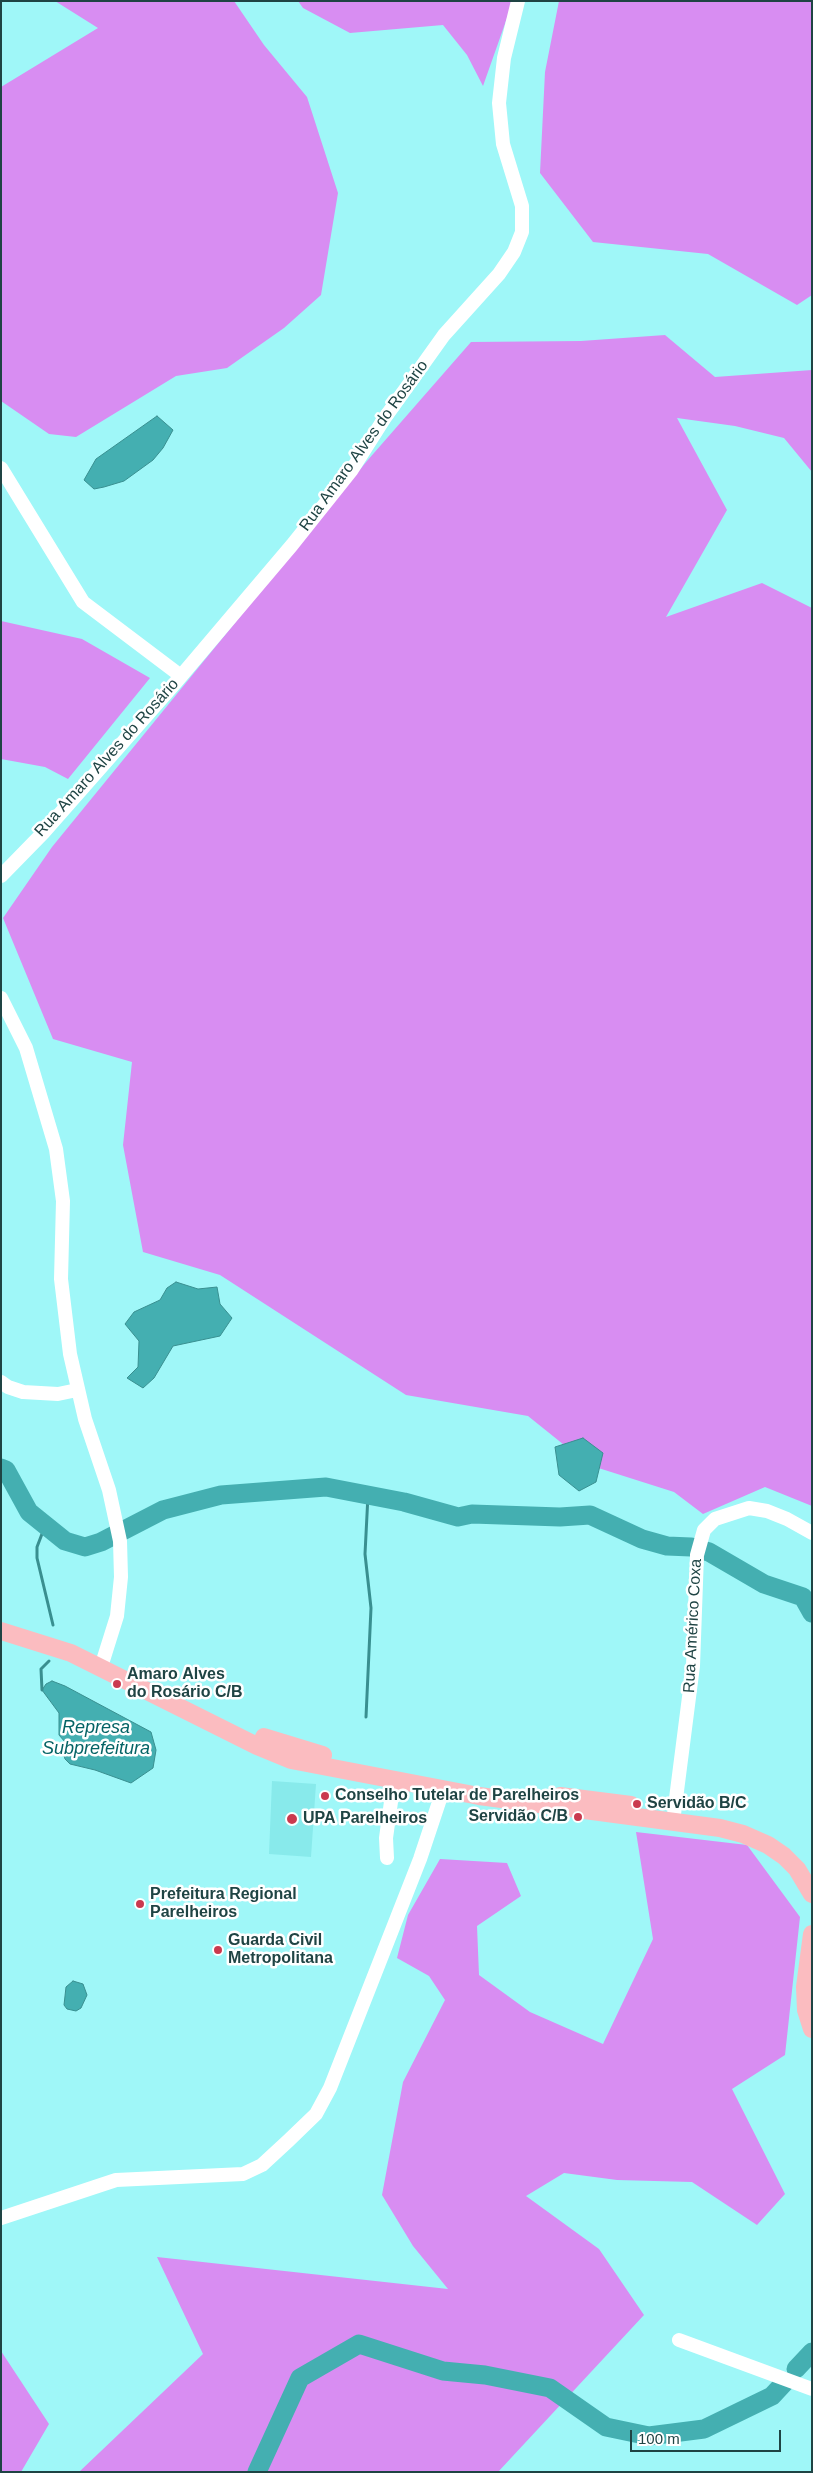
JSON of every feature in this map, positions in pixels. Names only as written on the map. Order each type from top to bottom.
[{"type":"main road","points":[[1,1619],[68,1639],[104,1662],[276,1754],[323,1767],[443,1790],[480,1791]]},
{"type":"main road","points":[[1,1631],[104,1662],[261,1737],[318,1754],[480,1791],[674,1817],[743,1834],[768,1845],[784,1856],[797,1869],[812,1894]]},
{"type":"main road","points":[[674,1817],[727,1818],[774,1834],[792,1848],[812,1872]]},
{"type":"main road","points":[[812,1934],[805,1987],[806,2010],[812,2029]]},
{"type":"street","name":"Rua Amaro Alves do Rosário","points":[[1,876],[43,833],[181,676],[327,502],[444,336],[499,274],[515,249],[522,232],[522,206],[504,144],[499,103],[504,58],[518,1]]},
{"type":"street","points":[[1,468],[82,602],[181,676]]},
{"type":"street","points":[[1,998],[16,1023],[29,1056],[56,1149],[62,1201],[61,1279],[77,1390],[92,1445],[114,1505],[120,1542],[121,1577],[119,1602],[114,1629],[104,1662]]},
{"type":"street","points":[[1,1382],[8,1387],[23,1392],[58,1394],[77,1390]]},
{"type":"street","name":"Rua Américo Coxa","points":[[674,1817],[693,1666],[696,1556],[704,1530],[715,1519],[749,1508],[781,1516],[812,1533]]},
{"type":"street","points":[[387,1858],[386,1838],[394,1780]]},
{"type":"street","points":[[1,2218],[116,2180],[243,2174],[262,2165],[316,2114],[330,2088],[420,1859],[443,1790]]},
{"type":"street","points":[[679,2340],[812,2389]]},
{"type":"shaded area","points":[[55,1],[234,1],[264,45],[307,97],[338,193],[321,295],[284,328],[227,368],[176,376],[76,437],[49,434],[1,401],[1,87],[98,28]]},
{"type":"shaded area","points":[[298,1],[513,1],[483,86],[467,55],[443,25],[350,33],[303,8]]},
{"type":"shaded area","points":[[559,1],[812,1],[812,295],[797,305],[708,254],[593,242],[540,173],[545,72]]},
{"type":"shaded area","points":[[665,335],[715,377],[812,370],[812,472],[784,438],[735,426],[677,418],[727,510],[666,617],[762,583],[812,608],[812,1506],[765,1487],[703,1514],[674,1492],[589,1465],[528,1416],[406,1395],[220,1275],[143,1252],[123,1145],[132,1062],[53,1039],[3,918],[52,847],[367,461],[471,342],[581,341]]},
{"type":"shaded area","points":[[1,621],[82,639],[150,678],[68,779],[45,767],[1,759]]},
{"type":"shaded area","name":"UPA Parelheiros","points":[[272,1781],[316,1784],[311,1857],[269,1854]]},
{"type":"shaded area","points":[[636,1832],[747,1845],[800,1917],[785,2055],[732,2089],[785,2194],[757,2225],[692,2182],[617,2180],[564,2173],[526,2196],[599,2249],[644,2315],[498,2472],[79,2472],[203,2354],[157,2257],[448,2289],[413,2246],[382,2195],[403,2082],[445,2000],[429,1976],[397,1958],[408,1915],[440,1859],[507,1863],[521,1896],[477,1926],[479,1975],[530,2012],[603,2044],[653,1939]]},
{"type":"shaded area","points":[[1,2351],[49,2424],[21,2472],[1,2472]]},
{"type":"water","points":[[157,416],[173,430],[163,448],[153,460],[124,481],[104,487],[94,489],[84,480],[96,459]]},
{"type":"water","points":[[176,1282],[198,1289],[217,1287],[220,1304],[232,1318],[220,1336],[173,1346],[154,1378],[143,1388],[127,1378],[138,1367],[139,1341],[125,1324],[134,1312],[160,1300],[167,1288]]},
{"type":"water","points":[[583,1438],[603,1453],[596,1482],[579,1491],[559,1475],[555,1447]]},
{"type":"water","name":"Represa Subprefeitura","points":[[52,1681],[65,1686],[151,1732],[156,1750],[153,1768],[131,1783],[95,1770],[70,1764],[65,1759],[63,1752],[65,1742],[59,1735],[59,1713],[42,1690],[46,1684]]},
{"type":"water","points":[[73,1981],[83,1984],[87,1995],[81,2008],[76,2011],[67,2009],[64,2005],[66,1987]]},
{"type":"waterway","points":[[1,1468],[6,1470],[29,1512],[65,1541],[85,1547],[101,1542],[163,1510],[221,1495],[326,1487],[404,1502],[458,1517],[472,1514],[560,1517],[590,1515],[642,1539],[667,1546],[691,1547],[709,1552],[764,1584],[803,1597],[812,1613]]},
{"type":"waterway","points":[[366,1717],[371,1608],[365,1554],[368,1495]]},
{"type":"waterway","points":[[45,1526],[37,1547],[37,1558],[53,1625]]},
{"type":"waterway","points":[[42,1690],[41,1669],[49,1661]]},
{"type":"waterway","points":[[257,2472],[300,2378],[359,2344],[443,2371],[485,2375],[550,2388],[606,2427],[649,2436],[704,2429],[772,2396],[785,2382]]},
{"type":"waterway","points":[[796,2369],[812,2352]]},
{"type":"place","name":"Amaro Alves do Rosário C/B","points":[[117,1684]]},
{"type":"place","name":"Conselho Tutelar de Parelheiros","points":[[325,1796]]},
{"type":"place","name":"Servidão B/C","points":[[637,1804]]},
{"type":"place","name":"Servidão C/B","points":[[578,1817]]},
{"type":"place","name":"UPA Parelheiros","points":[[292,1819]]},
{"type":"place","name":"Prefeitura Regional Parelheiros","points":[[140,1904]]},
{"type":"place","name":"Guarda Civil Metropolitana","points":[[218,1950]]}]
